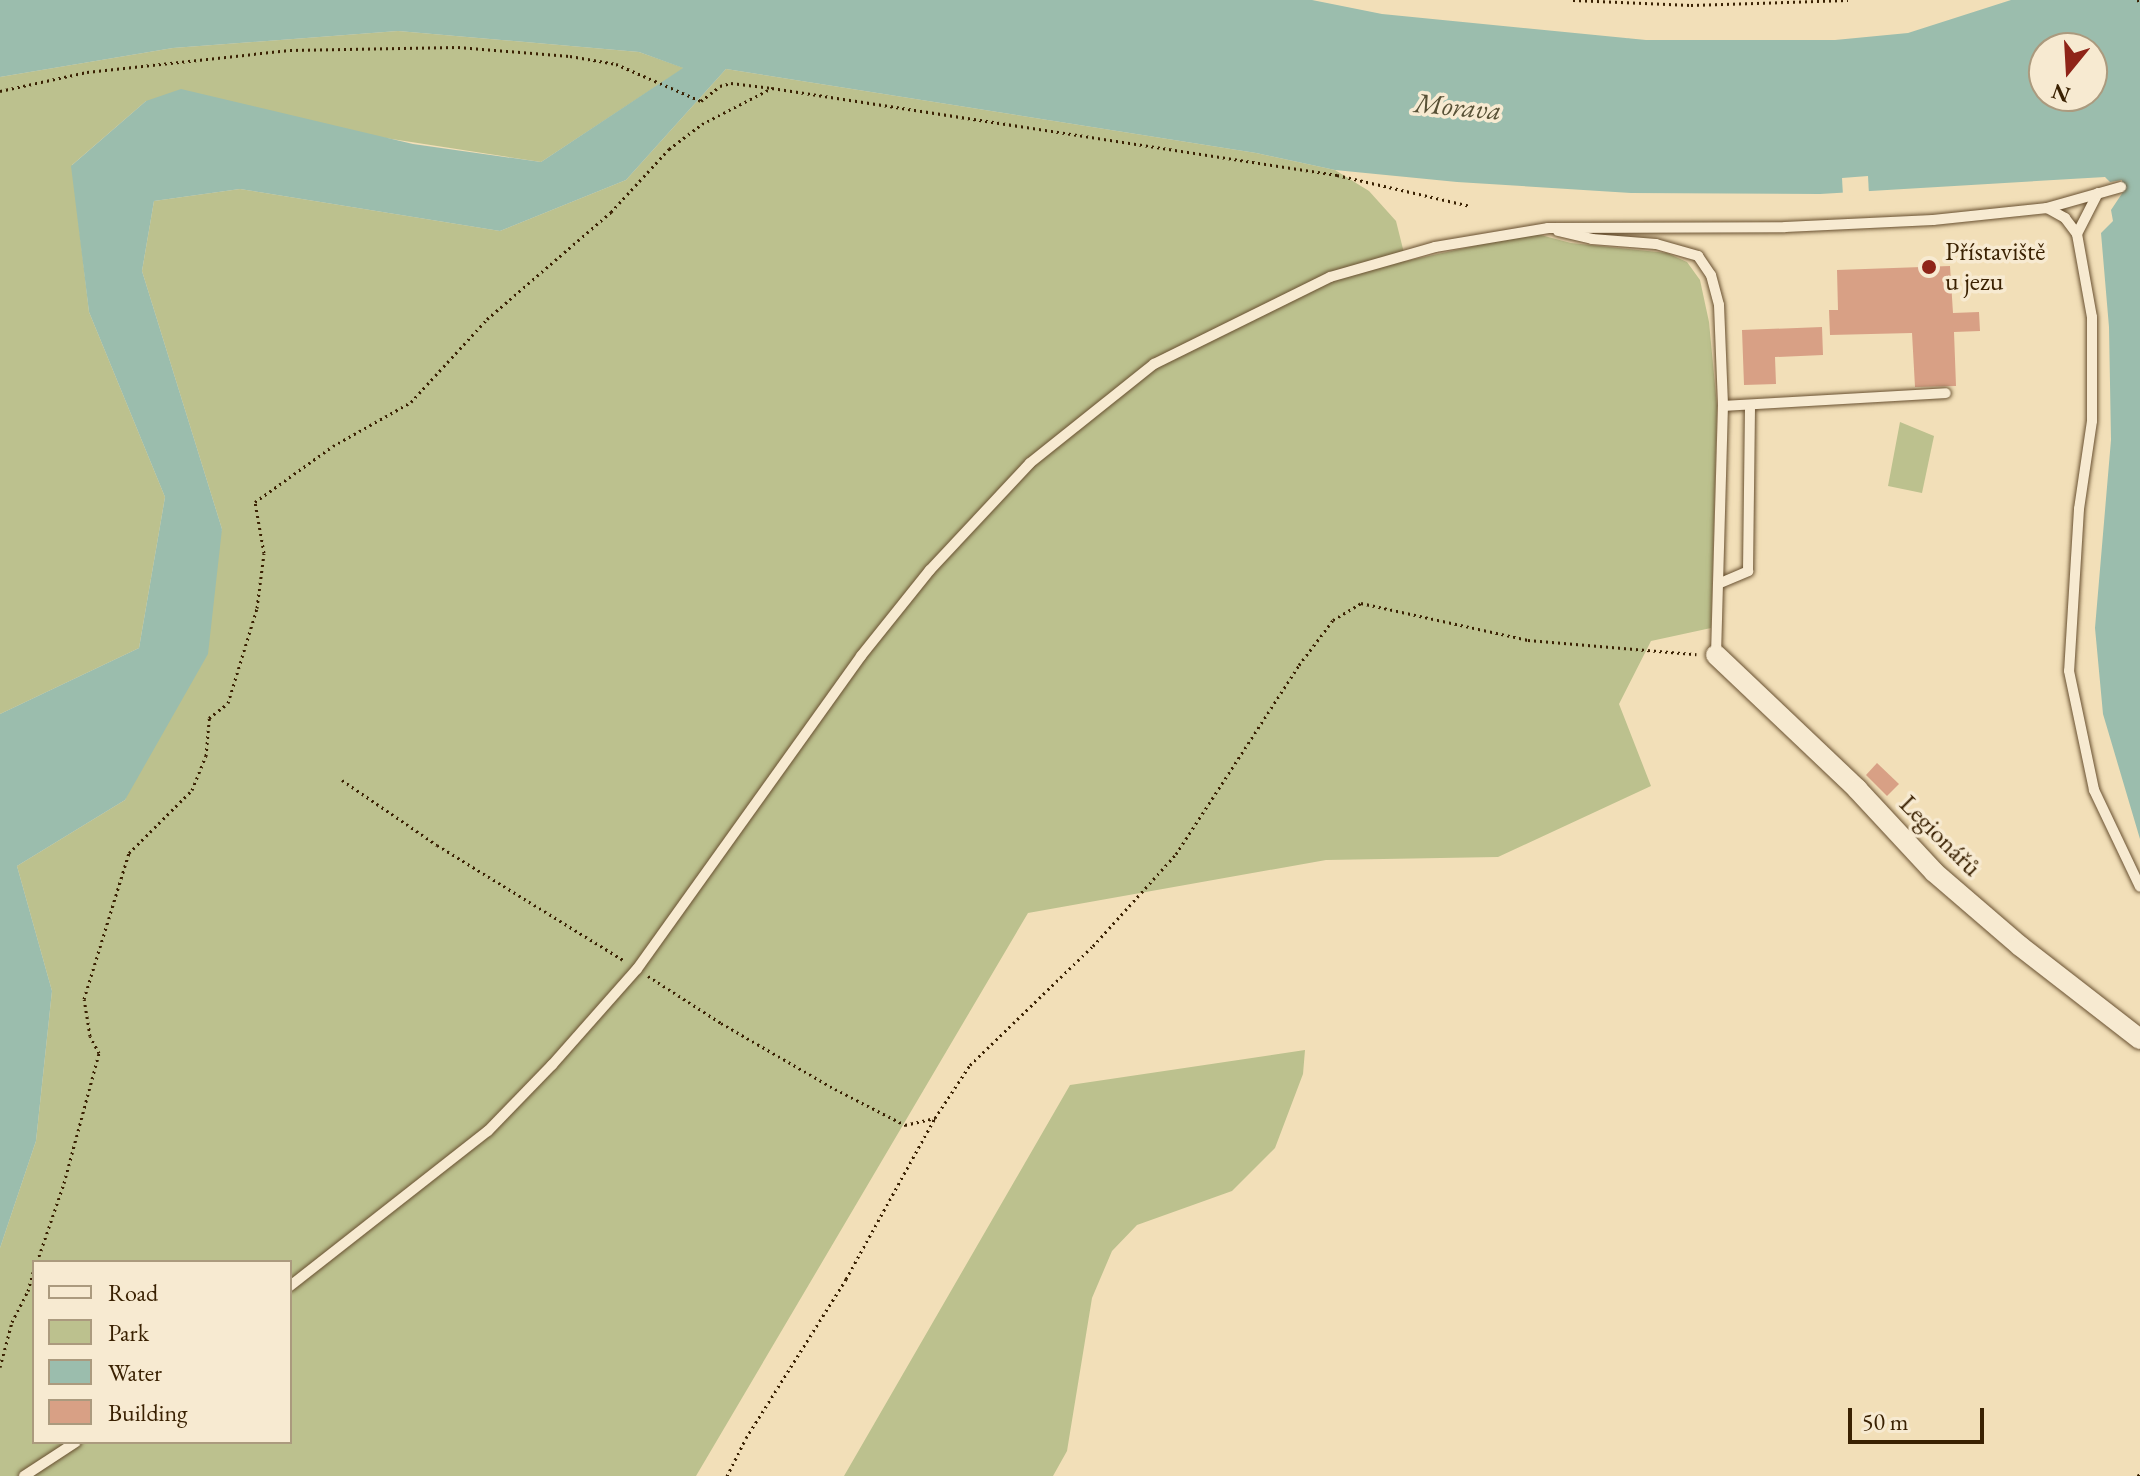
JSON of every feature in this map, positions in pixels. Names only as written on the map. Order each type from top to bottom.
[{"type":"street","name":"Legionářů","points":[[1716,655],[1857,789],[1934,872],[2020,946],[2140,1039]]},
{"type":"lane","points":[[292,1284],[488,1131],[637,969],[861,656],[930,570],[1043,453],[1154,364],[1330,277],[1435,247],[1548,228],[1785,227],[1933,220],[2047,208],[2121,187]]},
{"type":"lane","points":[[2077,234],[2098,193]]},
{"type":"lane","points":[[2047,208],[2065,218],[2077,234],[2092,317],[2092,421],[2079,509],[2069,671],[2094,790],[2140,887]]},
{"type":"lane","points":[[1548,228],[1592,239],[1656,244],[1698,256],[1711,275],[1719,305],[1723,406],[1716,655]]},
{"type":"lane","points":[[1723,406],[1946,393]]},
{"type":"lane","points":[[1718,584],[1748,571],[1750,405]]},
{"type":"lane","points":[[24,1476],[73,1444]]},
{"type":"path","points":[[1573,0],[1691,5],[1848,0]]},
{"type":"path","points":[[0,91],[87,72],[290,50],[458,47],[570,56],[616,64],[701,101],[720,86],[731,83],[772,88],[1337,175],[1470,206]]},
{"type":"path","points":[[38,1260],[64,1183],[99,1053],[90,1036],[84,999],[129,853],[192,790],[206,756],[209,718],[228,703],[257,608],[264,553],[255,502],[333,446],[411,402],[487,319],[611,212],[669,149],[702,124],[772,88]]},
{"type":"path","points":[[727,1476],[746,1438],[846,1279],[935,1118],[970,1065],[1093,946],[1176,854],[1299,665],[1333,620],[1361,603],[1528,640],[1716,655]]},
{"type":"path","points":[[342,780],[437,845],[557,917],[733,1031],[905,1125],[935,1118]]},
{"type":"path","points":[[0,1367],[12,1322],[32,1276]]},
{"type":"green space","points":[[398,31],[639,52],[684,68],[541,162],[146,101],[72,165],[89,312],[165,497],[139,648],[0,714],[0,77],[173,48]]},
{"type":"green space","points":[[726,69],[1256,153],[1335,170],[1369,191],[1396,221],[1406,261],[1533,233],[1571,243],[1667,253],[1687,262],[1700,280],[1709,322],[1717,406],[1711,628],[1651,641],[1619,704],[1651,786],[1498,857],[1326,860],[1028,913],[696,1476],[0,1476],[0,1248],[36,1141],[52,991],[17,866],[125,800],[222,529],[142,271],[154,201],[240,189],[500,231],[626,180]]},
{"type":"green space","points":[[1900,422],[1934,436],[1922,493],[1888,486]]},
{"type":"green space","points":[[1305,1050],[1303,1074],[1275,1148],[1232,1191],[1137,1225],[1112,1251],[1092,1298],[1067,1451],[1053,1476],[844,1476],[1070,1085]]},
{"type":"water","name":"Morava","points":[[0,0],[1312,0],[1382,14],[1646,40],[1835,40],[1908,33],[2011,0],[2140,0],[2140,839],[2103,714],[2095,628],[2111,440],[2109,327],[2101,233],[2113,221],[2111,210],[2123,192],[2122,180],[2110,182],[2105,177],[1820,194],[1631,193],[1457,182],[1335,170],[1256,153],[726,69],[626,180],[500,231],[240,189],[154,201],[142,271],[222,529],[208,654],[125,800],[17,866],[52,991],[36,1141],[0,1248],[0,714],[139,648],[165,497],[89,312],[71,166],[146,101],[181,89],[413,144],[541,162],[683,68],[639,52],[398,31],[173,48],[0,77]]},
{"type":"pier","points":[[1868,176],[1869,195],[1843,196],[1842,178]]},
{"type":"building","points":[[1950,266],[1953,313],[1979,312],[1980,331],[1954,332],[1956,386],[1915,387],[1912,333],[1830,335],[1829,310],[1838,310],[1837,270]]},
{"type":"building","points":[[1822,327],[1823,355],[1775,357],[1776,384],[1744,385],[1742,330]]},
{"type":"building","points":[[1877,763],[1899,784],[1887,796],[1866,775]]},
{"type":"place","name":"Přístaviště u jezu","points":[[1929,267]]}]
